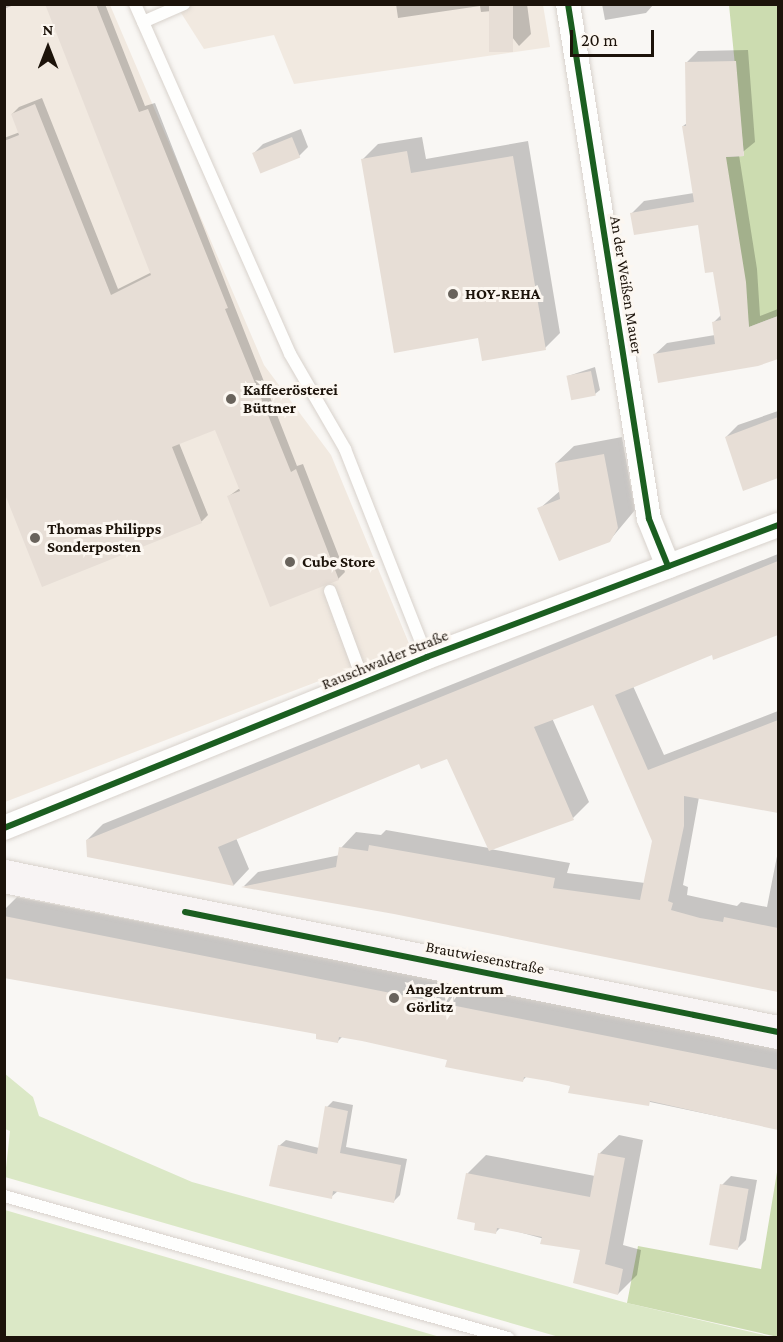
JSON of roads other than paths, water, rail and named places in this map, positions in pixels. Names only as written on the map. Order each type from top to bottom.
[{"type":"main road","name":"Brautwiesenstraße","points":[[4,876],[778,1032]]},
{"type":"street","name":"An der Weißen Mauer","points":[[568,4],[649,519],[668,566]]},
{"type":"street","name":"Rauschwalder Straße","points":[[4,828],[427,657],[778,525]]},
{"type":"lane","points":[[135,4],[290,354],[345,449],[427,657]]},
{"type":"lane","points":[[143,22],[184,4]]},
{"type":"lane","points":[[330,591],[364,682]]},
{"type":"lane","points":[[4,1196],[508,1338]]},
{"type":"place","name":"HOY-REHA","points":[[453,294]]},
{"type":"place","name":"Kaffeerösterei Büttner","points":[[231,399]]},
{"type":"place","name":"Thomas Philipps Sonderposten","points":[[35,538]]},
{"type":"place","name":"Cube Store","points":[[290,562]]},
{"type":"place","name":"Angelzentrum Görlitz","points":[[394,998]]}]
